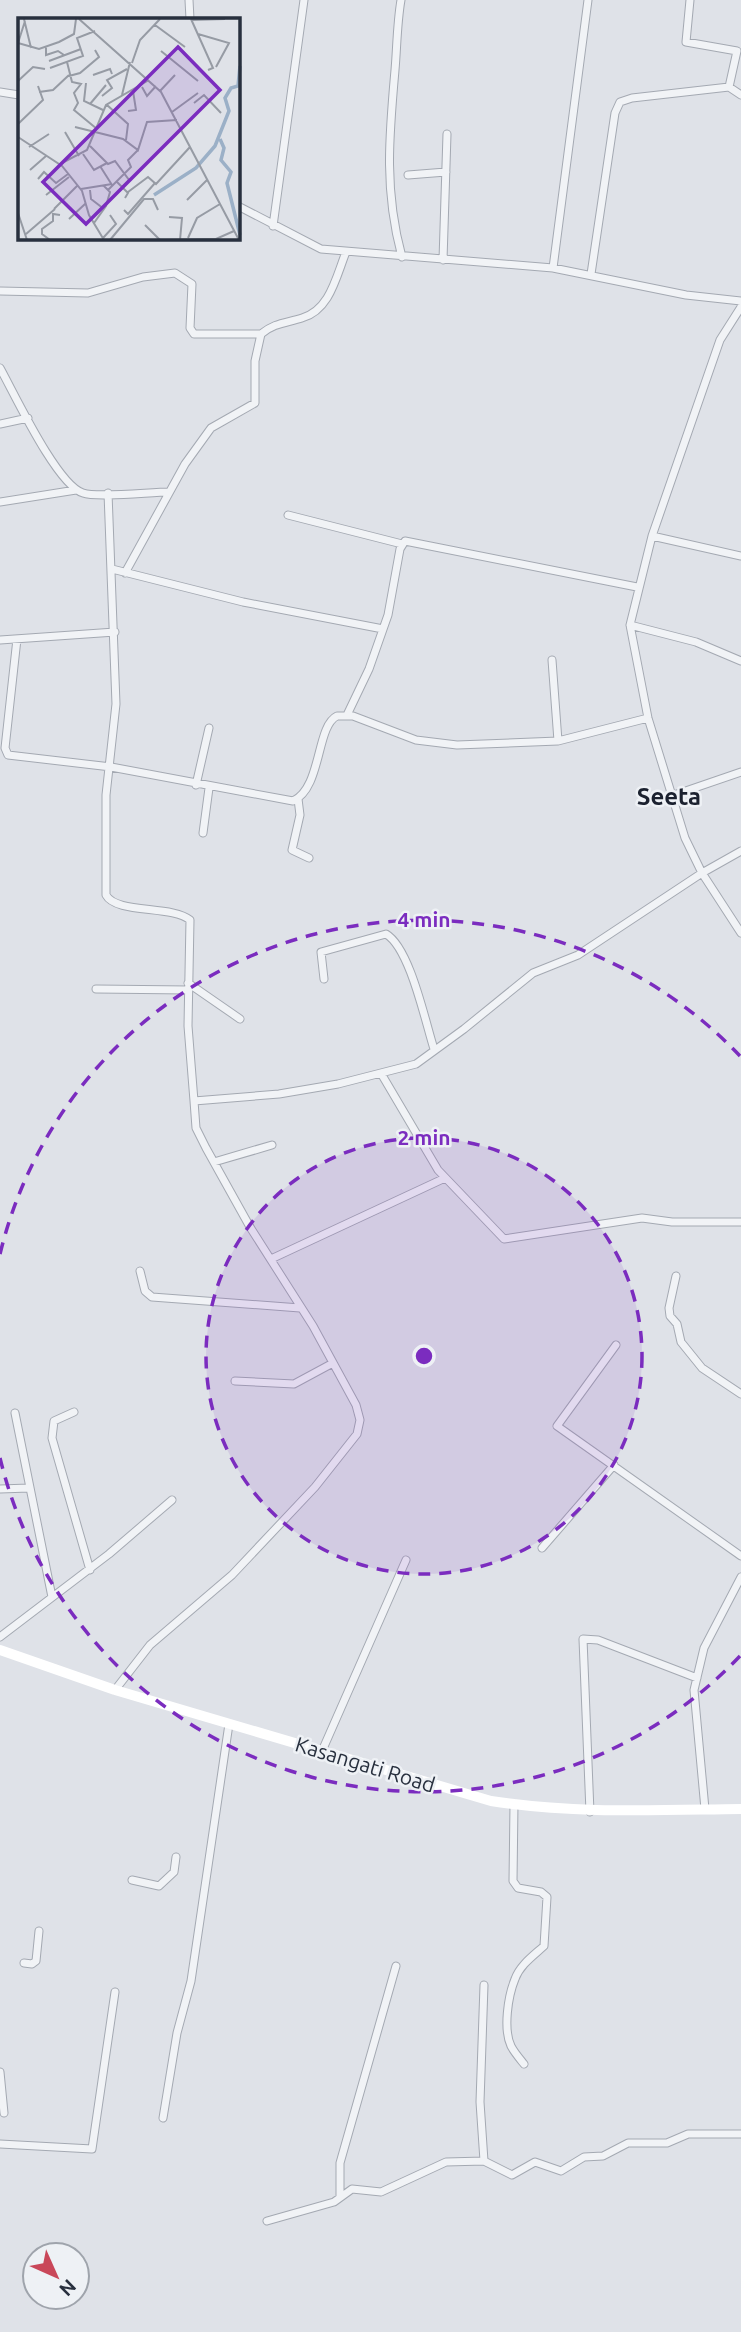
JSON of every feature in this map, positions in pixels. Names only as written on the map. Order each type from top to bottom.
[{"type":"street","points":[[189,0],[190,18]]},
{"type":"street","points":[[273,226],[303,0]]},
{"type":"street","points":[[401,0],[388,139],[388,179],[389,203],[402,257]]},
{"type":"street","points":[[553,268],[588,0]]},
{"type":"street","points":[[690,0],[686,42],[737,51],[729,87]]},
{"type":"street","points":[[591,274],[615,113],[620,102],[632,97],[729,87],[741,95]]},
{"type":"street","points":[[0,92],[18,95]]},
{"type":"street","points":[[443,260],[447,134]]},
{"type":"street","points":[[408,175],[446,172]]},
{"type":"street","points":[[240,207],[321,249],[553,268],[686,295],[741,301]]},
{"type":"street","points":[[0,291],[88,293],[142,278],[175,273],[191,284],[190,328],[194,334],[261,334],[277,323],[312,315],[319,309],[327,301],[346,252]]},
{"type":"street","points":[[741,307],[720,340],[652,536],[629,625],[632,652],[648,718],[656,736],[671,796],[702,873],[737,920],[741,933]]},
{"type":"street","points":[[125,573],[169,492],[211,428],[255,403],[256,361],[261,334]]},
{"type":"street","points":[[0,368],[55,467],[76,490],[87,494],[169,492]]},
{"type":"street","points":[[0,424],[29,418]]},
{"type":"street","points":[[0,502],[76,490]]},
{"type":"street","points":[[108,493],[116,704],[106,794],[108,899],[114,903],[188,918],[191,925],[188,986],[189,1064],[196,1128],[333,1363],[356,1405],[360,1420],[357,1434],[315,1487],[232,1575],[150,1645],[115,1690]]},
{"type":"street","points":[[288,515],[402,544],[415,541],[637,587]]},
{"type":"street","points":[[652,536],[741,556]]},
{"type":"street","points":[[347,715],[383,629],[402,544]]},
{"type":"street","points":[[112,569],[243,602],[383,629]]},
{"type":"street","points":[[629,625],[696,642],[741,661]]},
{"type":"street","points":[[0,640],[115,632]]},
{"type":"street","points":[[17,639],[5,748],[8,755],[111,767],[209,788],[293,801],[298,799]]},
{"type":"street","points":[[552,660],[558,741]]},
{"type":"street","points":[[309,858],[292,850],[300,815],[298,799],[322,751],[329,721],[347,715],[416,740],[457,745],[558,741],[648,718]]},
{"type":"street","points":[[196,785],[209,728]]},
{"type":"street","points":[[671,796],[741,772]]},
{"type":"street","points":[[203,833],[209,788]]},
{"type":"street","points":[[194,1101],[279,1094],[382,1075],[416,1064],[464,1030],[533,973],[578,955],[702,873],[741,851]]},
{"type":"street","points":[[324,979],[321,952],[386,934],[397,940],[406,955],[434,1049]]},
{"type":"street","points":[[96,989],[188,986],[240,1019]]},
{"type":"street","points":[[382,1075],[427,1154],[445,1178],[504,1239],[642,1218],[672,1222],[741,1222]]},
{"type":"street","points":[[214,1162],[272,1145]]},
{"type":"street","points":[[271,1259],[445,1178]]},
{"type":"street","points":[[141,1271],[145,1291],[152,1297],[300,1308]]},
{"type":"street","points":[[676,1276],[669,1308],[670,1316],[677,1324],[681,1342],[702,1368],[741,1394]]},
{"type":"street","points":[[616,1345],[557,1426],[741,1556]]},
{"type":"street","points":[[235,1381],[294,1384],[333,1363]]},
{"type":"street","points":[[74,1412],[54,1421],[52,1438],[90,1570]]},
{"type":"street","points":[[15,1413],[52,1597]]},
{"type":"street","points":[[542,1548],[614,1465]]},
{"type":"street","points":[[0,1489],[29,1488]]},
{"type":"street","points":[[0,1637],[90,1570],[172,1500]]},
{"type":"street","points":[[322,1751],[406,1560]]},
{"type":"street","points":[[705,1809],[702,1754],[694,1703],[697,1678],[704,1648],[741,1577]]},
{"type":"street","points":[[590,1812],[583,1639],[598,1640],[697,1678]]},
{"type":"street","name":"Kasangati Road","points":[[0,1650],[115,1690],[396,1775],[514,1804],[590,1812],[741,1808]]},
{"type":"street","points":[[163,2118],[177,2033],[191,1981],[229,1724]]},
{"type":"street","points":[[514,1804],[513,1881],[518,1888],[541,1892],[547,1897],[544,1946],[526,1961],[514,1979],[510,2004],[507,2026],[511,2045],[524,2064]]},
{"type":"street","points":[[132,1880],[159,1886],[174,1872],[176,1857]]},
{"type":"street","points":[[24,1963],[32,1964],[36,1961],[39,1931]]},
{"type":"street","points":[[340,2197],[340,2163],[396,1966]]},
{"type":"street","points":[[484,1985],[480,2102],[484,2161]]},
{"type":"street","points":[[0,2144],[92,2150],[115,1993]]},
{"type":"street","points":[[0,2072],[4,2113]]},
{"type":"street","points":[[267,2221],[301,2213],[340,2197],[352,2189],[381,2192],[402,2185],[415,2173],[446,2162],[484,2161],[512,2175],[535,2162],[561,2171],[584,2157],[603,2156],[628,2143],[667,2143],[688,2134],[741,2134]]},
{"type":"district","name":"Seeta","points":[[669,797]]}]
